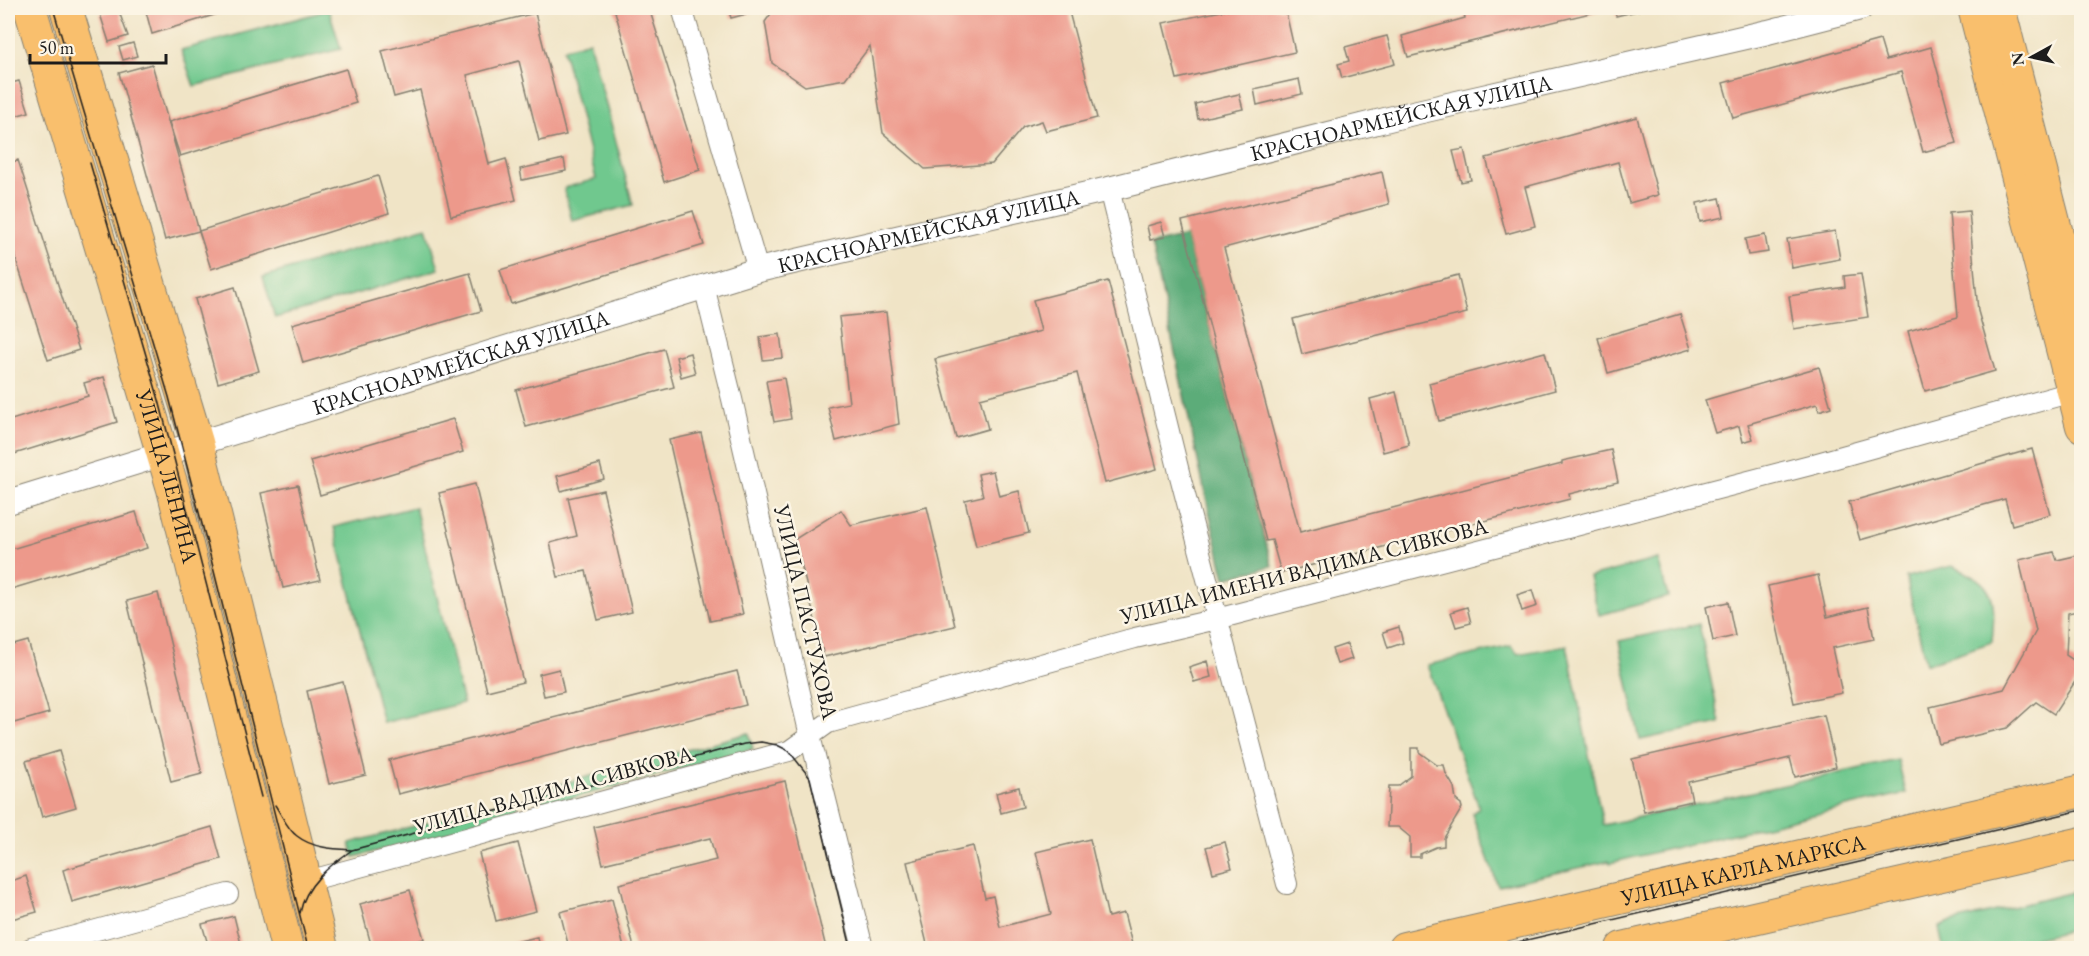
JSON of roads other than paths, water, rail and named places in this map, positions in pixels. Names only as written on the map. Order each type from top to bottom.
[{"type":"main road","name":"УЛИЦА ЛЕНИНА","points":[[30,8],[163,454],[287,948]]},
{"type":"main road","name":"УЛИЦА ЛЕНИНА","points":[[66,8],[197,442],[322,948]]},
{"type":"main road","points":[[1974,8],[2082,426]]},
{"type":"main road","points":[[1999,8],[2082,331]]},
{"type":"main road","name":"УЛИЦА КАРЛА МАРКСА","points":[[1404,948],[2082,790]]},
{"type":"main road","points":[[1622,948],[2082,843]]},
{"type":"street","points":[[682,8],[758,270]]},
{"type":"street","name":"КРАСНОАРМЕЙСКАЯ УЛИЦА","points":[[8,502],[758,270],[1108,189],[1413,113],[1768,32],[1861,8]]},
{"type":"street","points":[[1108,189],[1287,884]]},
{"type":"street","name":"УЛИЦА ПАСТУХОВА","points":[[704,286],[810,736],[863,948]]},
{"type":"street","name":"УЛИЦА ИМЕНИ ВАДИМА СИВКОВА","points":[[810,736],[828,723],[1135,638],[1217,619],[1814,465],[2072,392]]},
{"type":"street","name":"УЛИЦА ВАДИМА СИВКОВА","points":[[304,882],[789,751],[810,736]]},
{"type":"street","points":[[30,948],[228,894]]},
{"type":"tram line","points":[[53,8],[169,397],[308,948]]},
{"type":"tram line","points":[[90,163],[159,400],[261,797]]},
{"type":"tram line","points":[[275,805],[291,830],[303,840],[323,847],[352,850],[744,744],[761,742],[777,745],[789,751],[810,778],[851,948]]},
{"type":"tram line","points":[[1492,948],[2082,810]]},
{"type":"tram line","points":[[300,913],[307,893],[313,885],[327,869],[352,850]]}]
